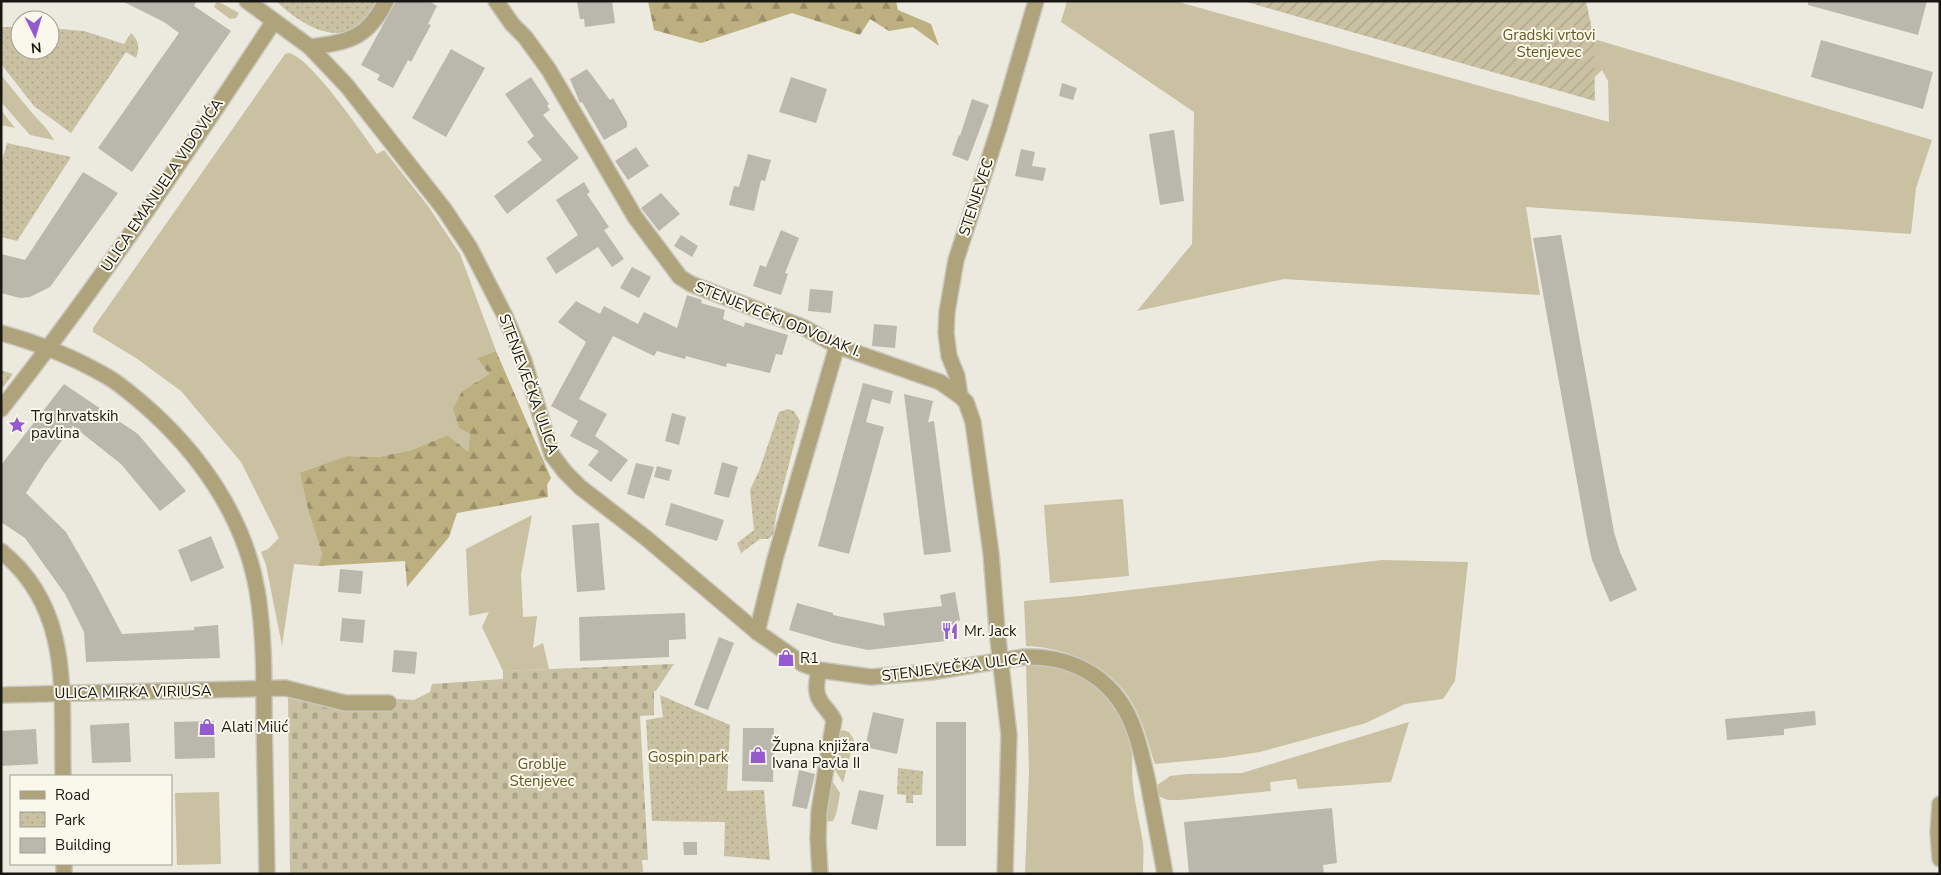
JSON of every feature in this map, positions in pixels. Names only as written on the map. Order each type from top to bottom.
[{"type":"street","name":"STENJEVEČKA ULICA","points":[[247,1],[310,46],[347,86],[444,209],[470,248],[516,340],[552,455],[580,487],[646,538],[757,632],[803,664],[819,670],[844,675],[871,677],[931,672],[1036,656],[1075,664],[1091,673],[1109,688],[1119,700],[1135,732],[1145,771],[1165,874]]},
{"type":"street","points":[[310,46],[336,43],[359,36],[371,25],[386,1]]},
{"type":"street","name":"STENJEVEČKI ODVOJAK I.","points":[[496,1],[545,65],[635,217],[680,277],[691,284],[805,328],[837,346],[932,379],[960,396]]},
{"type":"street","name":"STENJEVEC","points":[[1005,874],[1009,735],[1000,662],[991,553],[978,452],[969,410],[960,396],[957,376],[949,356],[946,332],[947,312],[956,260],[999,128],[1036,1]]},
{"type":"street","name":"ULICA EMANUELA VIDOVIĆA","points":[[48,348],[153,200],[274,21]]},
{"type":"street","points":[[1,333],[48,348],[107,376],[132,395],[186,446],[218,490],[240,529],[252,568],[260,609],[264,653],[267,874]]},
{"type":"street","points":[[757,632],[775,559],[837,346]]},
{"type":"street","points":[[1,409],[48,348]]},
{"type":"street","points":[[1,551],[13,560],[31,582],[54,627],[60,659],[63,775]]},
{"type":"street","points":[[819,670],[816,685],[817,695],[834,720],[819,811],[820,874]]},
{"type":"street","name":"ULICA MIRKA VIRIUSA","points":[[1,695],[285,688],[345,703],[389,703]]},
{"type":"street","points":[[1940,804],[1938,832],[1940,859]]},
{"type":"green space","points":[[217,1],[239,13],[236,18],[230,19],[214,7]]},
{"type":"green space","points":[[276,1],[380,1],[371,16],[364,23],[353,30],[341,33],[329,32],[306,24]]},
{"type":"green space","points":[[648,1],[896,1],[898,10],[931,24],[939,46],[913,27],[889,31],[870,19],[860,35],[792,13],[701,43],[654,30]]},
{"type":"green space","points":[[1067,1],[1175,1],[1609,122],[1608,81],[1602,70],[1594,78],[1594,39],[1932,140],[1916,188],[1911,234],[1526,207],[1540,295],[1284,279],[1137,311],[1192,244],[1194,112],[1061,22]]},
{"type":"green space","name":"Gradski vrtovi Stenjevec","points":[[1243,1],[1586,1],[1594,39],[1595,101]]},
{"type":"green space","points":[[1,27],[10,27],[10,60],[60,60],[60,29],[84,31],[124,44],[131,33],[138,45],[136,58],[126,52],[71,133],[34,106],[1,64]]},
{"type":"green space","points":[[289,53],[310,68],[322,81],[349,114],[377,154],[384,150],[428,206],[460,254],[496,351],[477,358],[489,374],[462,391],[470,434],[468,453],[448,435],[411,450],[378,457],[346,456],[309,513],[322,554],[318,566],[294,564],[282,646],[266,565],[261,552],[268,549],[279,538],[241,462],[181,391],[136,358],[93,332],[93,328],[285,54]]},
{"type":"green space","points":[[1,75],[54,140],[30,135],[1,102]]},
{"type":"green space","points":[[1,110],[15,128],[1,125]]},
{"type":"green space","points":[[7,143],[71,157],[17,241],[1,237],[1,164]]},
{"type":"green space","points":[[496,351],[551,478],[547,485],[548,497],[457,513],[449,537],[407,587],[405,561],[318,566],[322,554],[309,513],[300,473],[347,456],[378,457],[411,450],[448,435],[468,452],[470,434],[459,428],[453,409],[462,391],[489,374],[477,358]]},
{"type":"green space","points":[[1,370],[13,374],[1,390]]},
{"type":"green space","points":[[788,409],[794,411],[800,421],[777,511],[773,535],[768,539],[760,539],[741,553],[737,543],[754,530],[750,490],[759,471],[779,412]]},
{"type":"green space","points":[[1123,499],[1129,576],[1050,583],[1044,505]]},
{"type":"green space","points":[[532,515],[521,574],[523,617],[537,616],[533,648],[543,643],[549,669],[503,671],[482,627],[489,612],[469,616],[466,549]]},
{"type":"green space","points":[[1382,560],[1468,562],[1455,681],[1443,699],[1405,704],[1366,723],[1260,752],[1155,764],[1137,712],[1118,683],[1091,663],[1076,656],[1060,651],[1026,646],[1024,601]]},
{"type":"green space","name":"Groblje Stenjevec","points":[[674,664],[656,691],[654,691],[654,715],[640,716],[648,860],[642,860],[643,872],[633,874],[290,874],[288,693],[414,700],[430,692],[432,684],[503,679],[503,671]]},
{"type":"green space","points":[[1030,664],[1048,665],[1065,669],[1080,676],[1106,698],[1116,712],[1124,727],[1131,749],[1132,781],[1143,843],[1143,874],[1025,874],[1029,771],[1026,666]]},
{"type":"green space","name":"Gospin park","points":[[660,695],[730,725],[727,791],[764,790],[770,860],[724,856],[725,822],[652,821],[646,720],[663,717]]},
{"type":"green space","points":[[1409,722],[1391,782],[1298,789],[1296,779],[1270,782],[1271,791],[1180,800],[1168,800],[1160,797],[1156,786],[1170,776],[1242,773]]},
{"type":"green space","points":[[843,730],[849,732],[854,740],[843,783],[834,768],[839,733]]},
{"type":"green space","points":[[898,768],[923,771],[922,795],[913,795],[913,803],[906,803],[906,795],[897,794]]},
{"type":"green space","points":[[831,779],[840,793],[833,821],[824,822]]},
{"type":"green space","points":[[219,792],[221,864],[177,865],[175,793]]},
{"type":"building","points":[[122,1],[197,1],[194,6],[231,31],[132,172],[98,148],[179,33],[164,22]]},
{"type":"building","points":[[396,1],[429,1],[437,6],[428,24],[431,25],[411,62],[408,60],[393,88],[377,80],[380,75],[361,65]]},
{"type":"building","points":[[577,1],[612,1],[615,23],[585,27],[584,19],[580,19]]},
{"type":"building","points":[[1808,1],[1927,1],[1918,35],[1808,5]]},
{"type":"building","points":[[1821,40],[1933,72],[1923,109],[1811,77]]},
{"type":"building","points":[[451,49],[485,68],[446,137],[412,118]]},
{"type":"building","points":[[587,69],[610,100],[613,98],[627,122],[627,127],[604,140],[582,102],[580,103],[570,79]]},
{"type":"building","points":[[531,77],[549,104],[547,106],[550,110],[543,115],[579,158],[507,214],[494,196],[542,160],[527,142],[534,136],[505,94]]},
{"type":"building","points":[[791,77],[827,89],[816,123],[779,112]]},
{"type":"building","points":[[1062,83],[1077,88],[1073,100],[1059,96]]},
{"type":"building","points":[[972,99],[989,105],[968,161],[952,155]]},
{"type":"building","points":[[1174,130],[1184,201],[1160,205],[1149,134]]},
{"type":"building","points":[[636,147],[649,166],[628,180],[615,161]]},
{"type":"building","points":[[1021,149],[1035,152],[1032,166],[1046,168],[1043,181],[1015,176]]},
{"type":"building","points":[[748,154],[771,160],[765,181],[761,180],[754,211],[729,205],[734,186],[739,187]]},
{"type":"building","points":[[83,172],[118,193],[50,287],[30,297],[20,298],[1,293],[1,254],[25,260]]},
{"type":"building","points":[[584,182],[590,192],[587,194],[609,227],[604,230],[624,259],[612,267],[598,247],[556,274],[546,258],[578,235],[556,200]]},
{"type":"building","points":[[661,193],[680,214],[659,231],[641,208]]},
{"type":"building","points":[[781,230],[799,238],[785,273],[788,274],[781,295],[753,286],[760,265],[766,267]]},
{"type":"building","points":[[681,235],[698,246],[692,257],[674,246]]},
{"type":"building","points":[[1561,235],[1614,532],[1620,552],[1637,590],[1610,602],[1592,560],[1587,537],[1533,238]]},
{"type":"building","points":[[632,267],[651,277],[639,298],[620,288]]},
{"type":"building","points":[[810,289],[833,291],[831,313],[808,311]]},
{"type":"building","points":[[687,295],[702,300],[701,303],[725,310],[723,319],[744,327],[745,322],[788,335],[782,355],[776,354],[770,373],[727,363],[726,367],[686,356],[685,359],[657,351],[654,356],[613,336],[579,399],[607,414],[595,436],[628,460],[611,482],[588,465],[599,451],[570,436],[578,421],[551,406],[586,342],[558,322],[576,301],[600,314],[604,306],[638,324],[644,312],[677,328]]},
{"type":"building","points":[[874,324],[897,326],[895,348],[872,346]]},
{"type":"building","points":[[863,383],[893,391],[890,404],[872,399],[866,422],[884,427],[849,554],[818,546]]},
{"type":"building","points":[[64,384],[138,434],[186,491],[160,511],[121,464],[73,426],[45,463],[26,493],[66,532],[122,634],[194,630],[194,627],[218,625],[220,658],[86,662],[84,632],[65,594],[25,538],[1,522],[1,465]]},
{"type":"building","points":[[904,394],[933,401],[928,422],[934,421],[951,552],[924,555]]},
{"type":"building","points":[[672,413],[686,417],[679,445],[665,441]]},
{"type":"building","points":[[722,462],[738,467],[729,498],[714,494]]},
{"type":"building","points":[[636,463],[654,467],[644,499],[627,494]]},
{"type":"building","points":[[657,466],[672,470],[669,481],[654,477]]},
{"type":"building","points":[[671,503],[724,520],[717,541],[665,525]]},
{"type":"building","points":[[599,523],[605,590],[577,592],[572,525]]},
{"type":"building","points":[[211,536],[224,568],[191,582],[178,550]]},
{"type":"building","points":[[340,569],[363,571],[361,594],[338,592]]},
{"type":"building","points":[[955,592],[960,620],[946,641],[868,650],[834,643],[789,630],[797,603],[833,613],[833,615],[885,626],[883,613],[942,606],[940,595]]},
{"type":"building","points":[[685,613],[686,639],[669,640],[669,657],[580,661],[579,617]]},
{"type":"building","points":[[342,618],[365,620],[363,643],[340,641]]},
{"type":"building","points":[[719,637],[734,643],[708,710],[694,705]]},
{"type":"building","points":[[394,650],[417,652],[415,674],[392,672]]},
{"type":"building","points":[[1815,711],[1816,725],[1784,729],[1784,735],[1727,740],[1725,719]]},
{"type":"building","points":[[873,712],[904,719],[897,754],[865,747]]},
{"type":"building","points":[[214,721],[215,758],[175,759],[174,722]]},
{"type":"building","points":[[936,722],[966,722],[966,846],[936,846]]},
{"type":"building","points":[[129,723],[131,762],[92,763],[90,725]]},
{"type":"building","name":"Župna knjižara Ivana Pavla II","points":[[743,728],[774,728],[773,782],[742,781]]},
{"type":"building","points":[[36,729],[38,764],[1,766],[1,731]]},
{"type":"building","points":[[799,770],[815,774],[807,809],[792,806]]},
{"type":"building","points":[[859,790],[884,795],[877,830],[851,824]]},
{"type":"building","points":[[1332,808],[1337,863],[1323,865],[1324,874],[1189,874],[1184,822]]},
{"type":"building","points":[[683,842],[697,842],[697,855],[684,855]]},
{"type":"place","name":"Trg hrvatskih pavlina","points":[[17,425]]},
{"type":"place","name":"Mr. Jack","points":[[950,631]]},
{"type":"place","name":"R1","points":[[786,658]]},
{"type":"place","name":"Alati Milić","points":[[207,727]]},
{"type":"place","name":"Župna knjižara Ivana Pavla II","points":[[758,755]]}]
